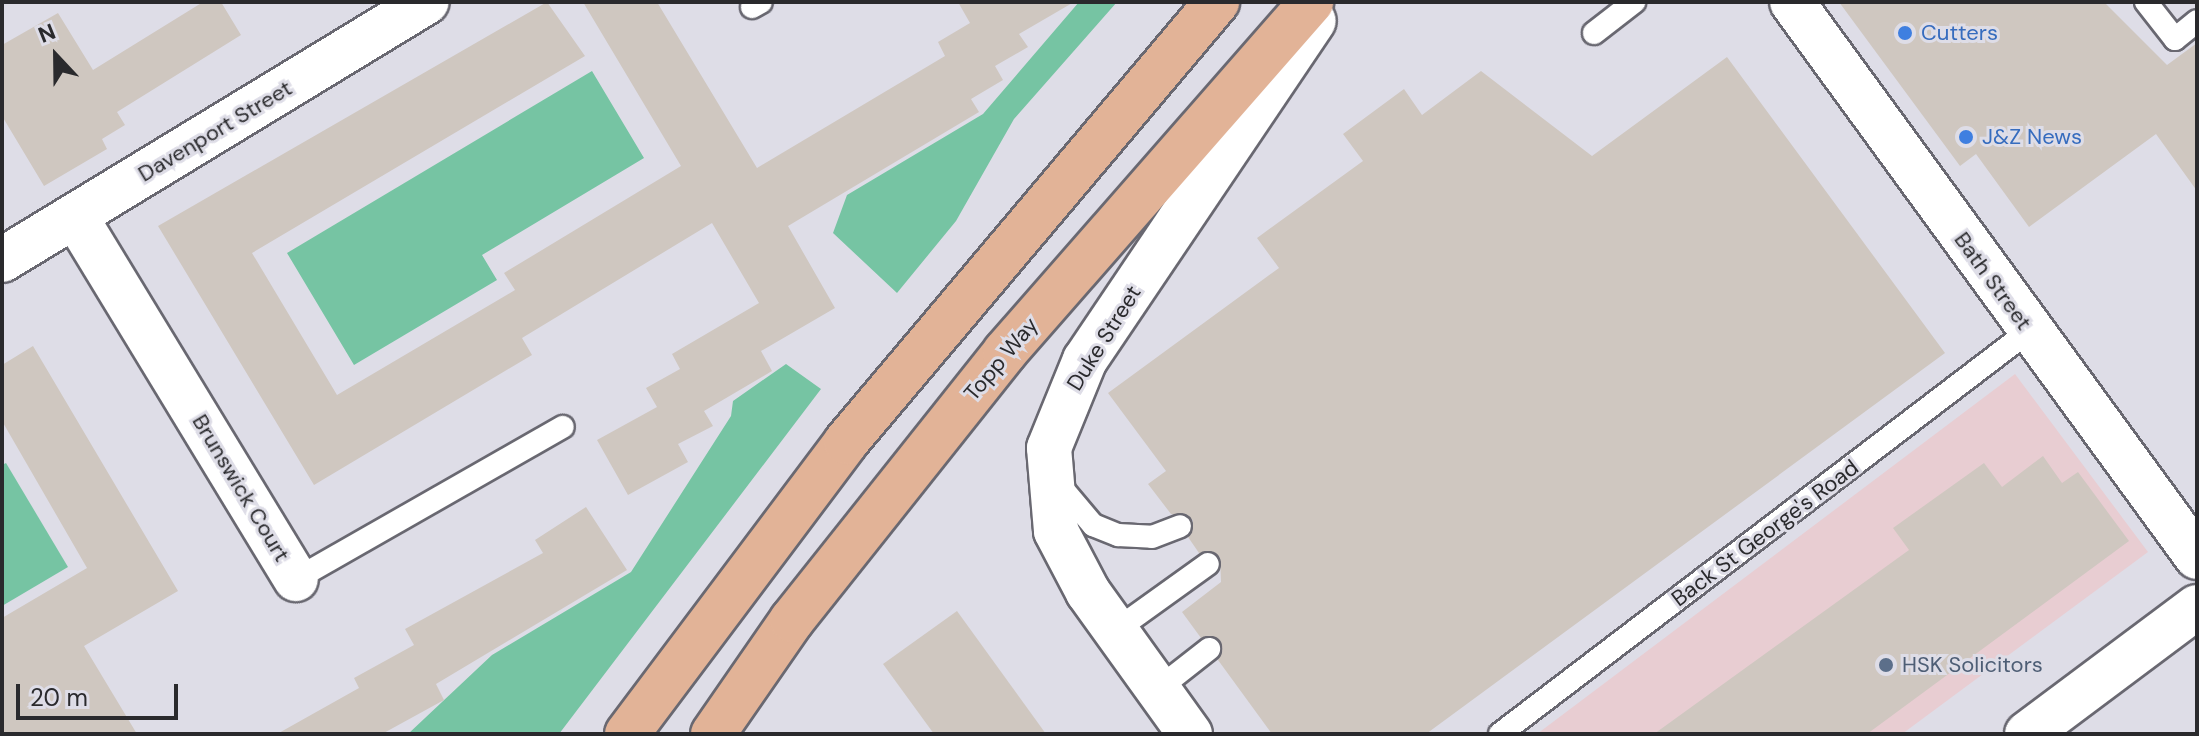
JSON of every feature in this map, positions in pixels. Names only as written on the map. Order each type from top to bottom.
[{"type":"main road","points":[[627,734],[846,442],[1217,2]]},
{"type":"main road","name":"Topp Way","points":[[713,734],[792,620],[1005,352],[1311,2]]},
{"type":"street","name":"Davenport Street","points":[[2,260],[427,2]]},
{"type":"street","name":"Duke Street","points":[[1190,734],[1088,592],[1056,531],[1049,469],[1062,407],[1085,360],[1326,2]]},
{"type":"street","name":"Bath Street","points":[[1792,2],[2029,331],[2197,557]]},
{"type":"street","name":"Brunswick Court","points":[[75,216],[296,579]]},
{"type":"street","points":[[2027,734],[2197,607]]},
{"type":"lane","points":[[1594,33],[1634,2]]},
{"type":"lane","points":[[2146,2],[2175,39],[2197,21]]},
{"type":"lane","name":"Back St George's Road","points":[[1500,734],[2029,331]]},
{"type":"lane","name":"Brunswick Court","points":[[296,579],[563,427]]},
{"type":"lane","points":[[1049,469],[1093,525],[1152,537],[1180,526]]},
{"type":"lane","points":[[1116,630],[1208,564]]},
{"type":"lane","points":[[1158,689],[1209,649]]},
{"type":"shaded area","points":[[2015,374],[2148,552],[1902,734],[1537,734]]},
{"type":"green space","points":[[1079,2],[1117,2],[1014,119],[956,221],[897,293],[833,233],[847,195],[983,114]]},
{"type":"green space","points":[[592,71],[644,158],[482,255],[497,280],[354,365],[287,253]]},
{"type":"green space","points":[[786,364],[821,389],[559,734],[408,734],[492,655],[631,572],[731,416],[733,401]]},
{"type":"green space","points":[[6,463],[68,567],[2,606],[2,465]]},
{"type":"building","points":[[203,2],[221,2],[241,35],[117,112],[125,125],[102,139],[107,149],[44,186],[2,116],[2,45],[58,13],[93,70]]},
{"type":"building","points":[[547,2],[585,56],[252,253],[337,395],[515,290],[504,273],[681,166],[583,2],[657,2],[757,168],[945,56],[938,42],[970,23],[958,2],[1074,2],[1019,34],[1028,47],[995,66],[1003,80],[971,99],[979,112],[788,226],[835,308],[761,351],[772,371],[704,411],[713,426],[678,444],[688,462],[628,495],[597,440],[657,407],[646,388],[680,369],[672,354],[759,303],[712,223],[522,338],[532,355],[314,485],[158,226]]},
{"type":"building","points":[[1839,2],[2104,2],[2167,65],[2197,43],[2197,191],[2156,134],[2029,227],[1976,154],[1960,166]]},
{"type":"building","points":[[1727,57],[1945,353],[1426,734],[1272,734],[1218,660],[1220,641],[1201,638],[1182,612],[1221,582],[1220,557],[1199,553],[1188,537],[1193,520],[1171,514],[1148,484],[1166,471],[1108,393],[1279,268],[1257,238],[1363,161],[1343,134],[1404,89],[1422,115],[1481,71],[1592,156]]},
{"type":"building","points":[[33,346],[178,591],[84,646],[137,734],[2,734],[2,618],[87,568],[2,421],[2,365]]},
{"type":"building","points":[[2043,456],[2062,483],[2078,472],[2129,541],[1867,734],[1654,734],[1909,550],[1893,528],[1984,463],[2002,487]]},
{"type":"building","points":[[586,507],[627,570],[436,684],[444,700],[382,734],[277,734],[359,688],[354,678],[414,645],[405,629],[543,553],[535,540]]},
{"type":"building","points":[[957,611],[1046,734],[934,734],[883,664]]},
{"type":"place","name":"Cutters","points":[[1905,33]]},
{"type":"place","name":"J&Z News","points":[[1966,137]]},
{"type":"place","name":"HSK Solicitors","points":[[1886,665]]}]
